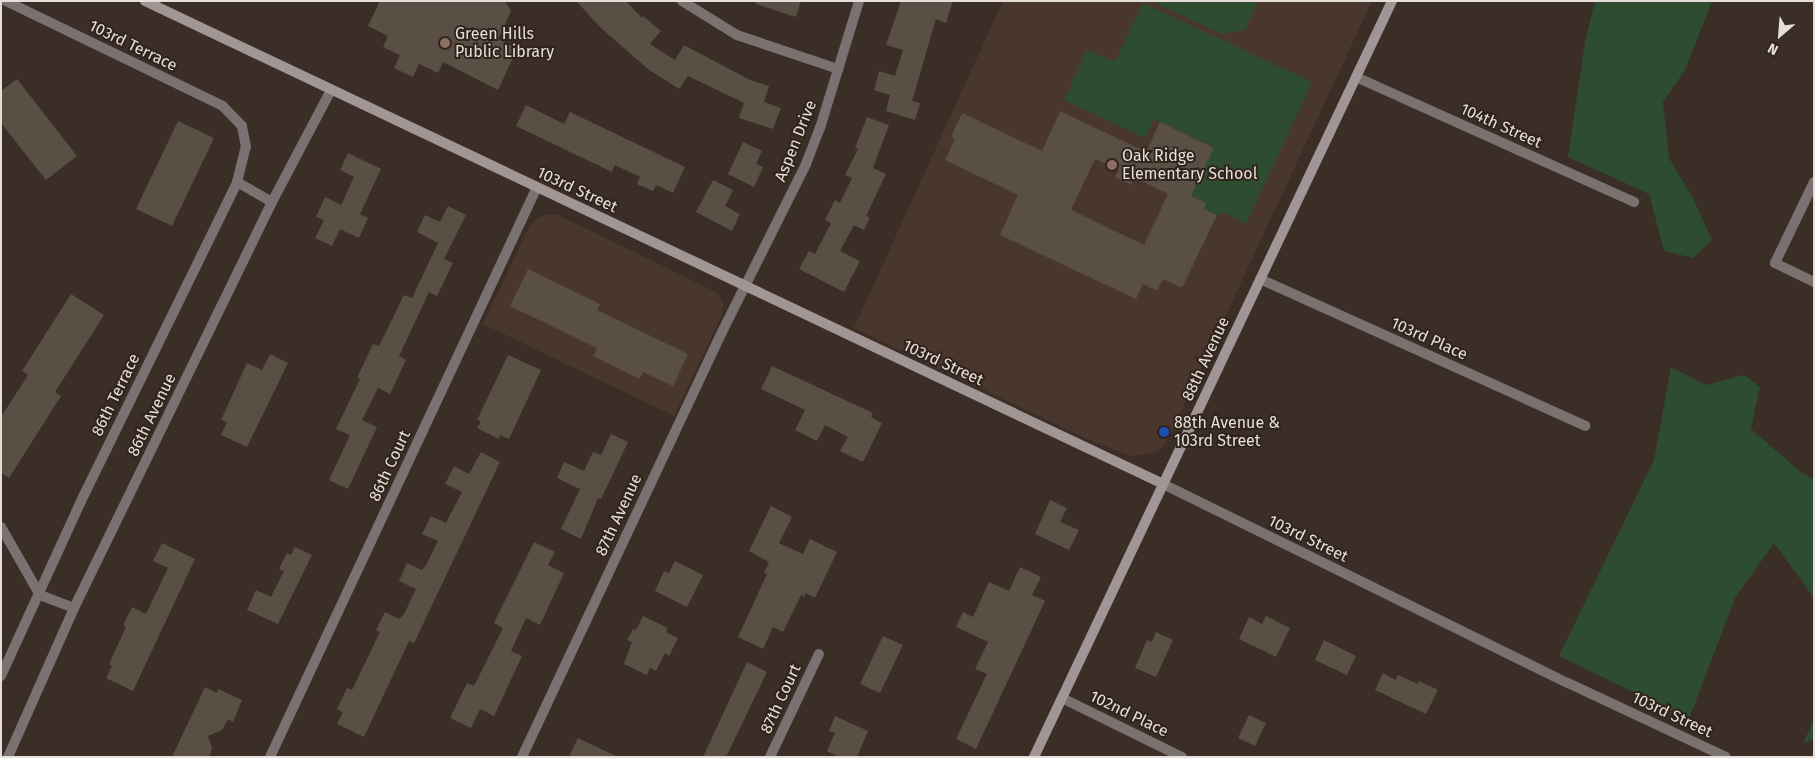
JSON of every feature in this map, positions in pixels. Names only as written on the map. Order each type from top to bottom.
[{"type":"street","name":"103rd Terrace","points":[[6,1],[222,106],[242,126]]},
{"type":"street","name":"103rd Street","points":[[145,1],[1163,484],[1568,683],[1726,757]]},
{"type":"street","points":[[682,1],[738,35],[838,69]]},
{"type":"street","name":"Aspen Drive","points":[[746,287],[815,145],[859,1]]},
{"type":"street","name":"88th Avenue","points":[[1034,757],[1392,1]]},
{"type":"street","name":"104th Street","points":[[1356,77],[1634,202]]},
{"type":"street","name":"86th Avenue","points":[[8,757],[74,608],[272,202],[331,90]]},
{"type":"street","name":"86th Terrace","points":[[1,676],[40,595],[84,495],[237,182],[246,146],[242,126]]},
{"type":"street","points":[[237,182],[272,202]]},
{"type":"street","points":[[1814,182],[1775,263],[1814,282]]},
{"type":"street","name":"86th Court","points":[[270,757],[537,187]]},
{"type":"street","name":"103rd Place","points":[[1260,279],[1585,426]]},
{"type":"street","name":"87th Avenue","points":[[522,757],[718,340],[746,287]]},
{"type":"street","points":[[1,527],[40,595],[74,608]]},
{"type":"street","name":"87th Court","points":[[770,757],[819,654]]},
{"type":"street","name":"102nd Place","points":[[1062,698],[1182,757]]},
{"type":"shaded area","name":"Oak Ridge Elementary School","points":[[1003,1],[1372,1],[1170,435],[1164,446],[1155,452],[1131,456],[1085,438],[854,328]]},
{"type":"shaded area","points":[[547,214],[558,215],[716,292],[723,303],[721,317],[674,416],[483,324],[529,227],[537,218]]},
{"type":"green space","points":[[1151,1],[1258,1],[1245,30],[1222,34]]},
{"type":"green space","points":[[1595,1],[1712,1],[1685,70],[1663,102],[1669,158],[1693,198],[1712,240],[1693,258],[1664,251],[1649,194],[1568,157],[1585,42]]},
{"type":"green space","points":[[1143,3],[1312,82],[1246,224],[1224,213],[1217,215],[1204,209],[1206,203],[1191,196],[1214,147],[1154,119],[1145,138],[1064,100],[1087,50],[1115,62]]},
{"type":"green space","points":[[1671,367],[1706,385],[1744,375],[1760,387],[1751,429],[1802,473],[1814,479],[1814,598],[1774,543],[1735,598],[1689,719],[1559,656],[1654,460]]},
{"type":"green space","points":[[1814,719],[1814,739],[1803,744]]},
{"type":"building","name":"Green Hills Public Library","points":[[380,1],[505,1],[511,11],[498,39],[517,49],[498,90],[443,62],[438,73],[419,64],[413,77],[394,68],[400,55],[383,47],[388,36],[368,26]]},
{"type":"building","points":[[576,1],[626,1],[642,18],[643,16],[661,31],[650,44],[675,60],[684,45],[750,80],[769,86],[764,102],[781,108],[773,129],[739,118],[744,103],[688,76],[679,89],[648,69],[602,29]]},
{"type":"building","points":[[756,1],[801,1],[796,17],[756,4]]},
{"type":"building","points":[[901,1],[953,1],[946,23],[936,19],[912,101],[920,103],[915,120],[886,111],[890,95],[874,90],[879,71],[895,76],[903,50],[886,45]]},
{"type":"building","points":[[17,79],[77,156],[46,180],[1,123],[1,91]]},
{"type":"building","points":[[526,105],[564,124],[570,112],[685,167],[673,193],[656,185],[653,191],[637,184],[640,177],[615,165],[612,172],[516,126]]},
{"type":"building","points":[[1060,111],[1146,152],[1160,122],[1214,148],[1191,196],[1206,203],[1204,209],[1217,215],[1182,288],[1163,279],[1157,291],[1143,284],[1136,299],[1000,235],[1018,195],[945,160],[955,139],[951,137],[962,113],[1042,151]],"holes":[[[1095,159],[1119,170],[1115,177],[1131,185],[1134,177],[1168,194],[1144,245],[1071,210]]]},
{"type":"building","points":[[867,117],[889,125],[873,168],[886,174],[866,216],[870,218],[864,230],[854,225],[840,251],[860,261],[844,292],[799,269],[809,251],[815,254],[831,223],[825,220],[835,200],[840,203],[852,178],[845,175],[858,149],[855,148]]},
{"type":"building","points":[[178,121],[214,138],[172,226],[136,209]]},
{"type":"building","points":[[743,142],[762,151],[756,164],[763,167],[754,187],[728,174]]},
{"type":"building","points":[[348,153],[381,169],[360,214],[368,218],[359,238],[340,229],[332,246],[315,238],[324,220],[316,217],[325,197],[341,205],[354,177],[340,170]]},
{"type":"building","points":[[713,180],[733,190],[725,206],[740,214],[732,231],[696,212]]},
{"type":"building","points":[[448,206],[466,215],[444,259],[453,263],[437,296],[429,292],[399,356],[406,360],[390,394],[378,388],[362,420],[377,427],[348,489],[329,480],[350,435],[336,429],[360,379],[357,378],[373,344],[379,346],[404,295],[412,298],[438,243],[417,232],[425,215],[440,222]]},
{"type":"building","points":[[528,269],[600,304],[597,310],[688,354],[673,386],[643,372],[639,379],[593,356],[597,348],[510,306]]},
{"type":"building","points":[[71,294],[104,315],[55,392],[61,396],[9,478],[1,473],[1,417],[28,375],[22,371]]},
{"type":"building","points":[[270,354],[288,363],[247,447],[221,435],[227,422],[221,420],[247,363],[262,370]]},
{"type":"building","points":[[508,355],[541,370],[509,439],[500,435],[499,439],[477,428],[481,421],[477,420]]},
{"type":"building","points":[[772,366],[873,413],[871,417],[882,423],[863,462],[840,451],[848,437],[825,425],[817,441],[795,430],[805,410],[761,389]]},
{"type":"building","points":[[611,434],[628,442],[601,499],[598,498],[581,539],[561,529],[580,489],[557,478],[564,462],[584,471],[593,452],[601,455]]},
{"type":"building","points":[[481,452],[500,462],[414,643],[409,641],[364,737],[337,724],[343,712],[337,709],[347,688],[352,690],[380,632],[376,630],[385,612],[399,619],[404,614],[416,589],[399,581],[407,563],[422,570],[426,565],[438,541],[422,534],[431,516],[446,523],[462,492],[445,484],[454,466],[469,474]]},
{"type":"building","points":[[1050,500],[1067,508],[1060,522],[1079,530],[1069,550],[1035,534]]},
{"type":"building","points":[[771,506],[792,517],[779,543],[803,554],[810,539],[837,552],[815,598],[806,593],[804,597],[801,595],[783,632],[773,627],[763,649],[738,637],[767,574],[764,573],[769,562],[749,551]]},
{"type":"building","points":[[534,542],[555,552],[548,565],[564,573],[540,625],[526,618],[511,651],[522,656],[494,716],[480,709],[471,728],[450,718],[467,683],[474,686],[503,628],[494,623]]},
{"type":"building","points":[[162,543],[195,559],[133,691],[106,678],[112,666],[109,664],[126,627],[123,625],[132,607],[146,614],[168,568],[153,561]]},
{"type":"building","points":[[295,547],[312,555],[278,624],[247,610],[256,590],[271,597],[284,571],[279,569],[287,553],[291,555]]},
{"type":"building","points":[[675,561],[703,575],[687,607],[655,591],[664,571],[669,573]]},
{"type":"building","points":[[1020,567],[1041,577],[1032,595],[1045,601],[976,749],[956,739],[987,674],[975,669],[988,642],[956,627],[963,612],[973,617],[989,582],[1009,591]]},
{"type":"building","points":[[643,616],[668,628],[666,632],[678,638],[669,656],[665,653],[656,671],[650,668],[647,675],[624,664],[632,642],[627,640],[633,629],[636,630]]},
{"type":"building","points":[[1266,616],[1290,628],[1276,657],[1239,639],[1249,617],[1262,624]]},
{"type":"building","points":[[1156,632],[1173,640],[1156,677],[1135,668],[1147,640],[1152,642]]},
{"type":"building","points":[[883,636],[903,645],[880,693],[860,684]]},
{"type":"building","points":[[1324,640],[1356,656],[1347,675],[1315,660]]},
{"type":"building","points":[[747,662],[767,672],[726,757],[703,757]]},
{"type":"building","points":[[1383,673],[1396,680],[1398,675],[1418,684],[1419,681],[1438,690],[1426,714],[1375,690]]},
{"type":"building","points":[[205,687],[217,693],[218,689],[242,700],[233,722],[228,719],[222,730],[208,736],[212,749],[209,757],[172,757]]},
{"type":"building","points":[[1249,715],[1266,723],[1255,746],[1238,738]]},
{"type":"building","points":[[835,716],[868,731],[857,757],[839,757],[827,751],[835,733],[829,731]]},
{"type":"building","points":[[578,738],[618,757],[569,757]]},
{"type":"place","name":"Green Hills Public Library","points":[[445,43]]},
{"type":"place","name":"Oak Ridge Elementary School","points":[[1112,165]]},
{"type":"place","name":"88th Avenue & 103rd Street","points":[[1164,432]]}]
